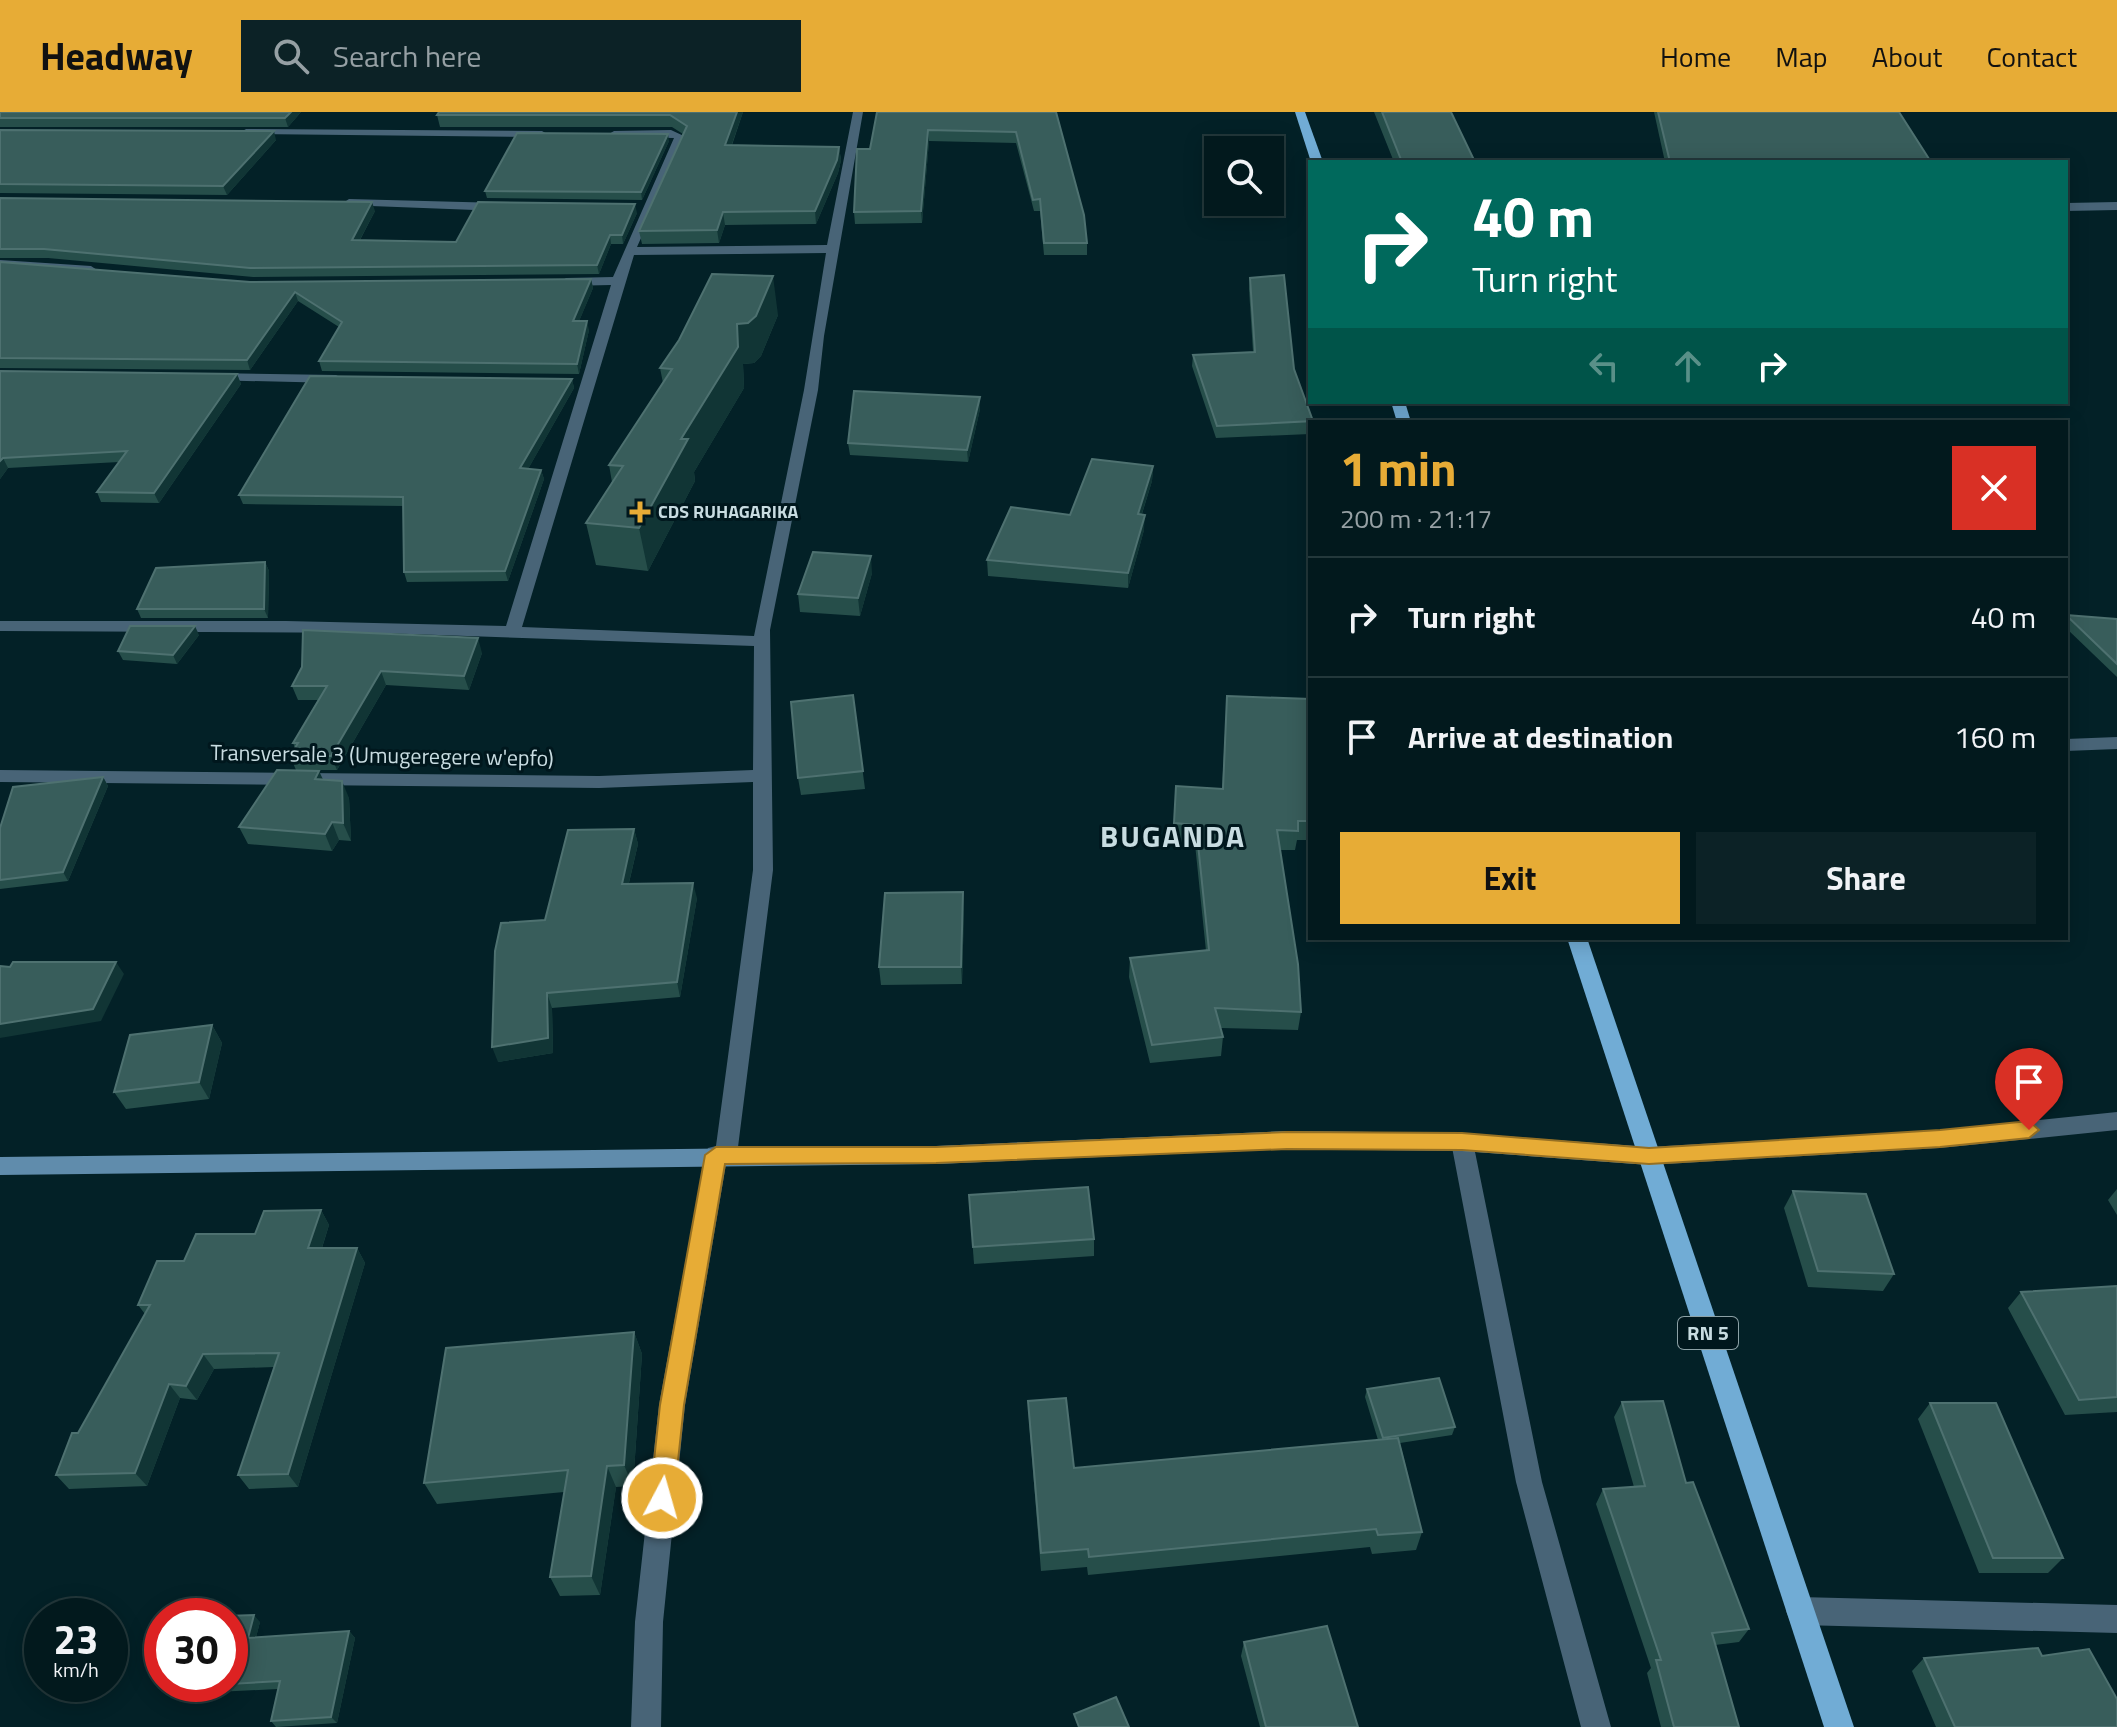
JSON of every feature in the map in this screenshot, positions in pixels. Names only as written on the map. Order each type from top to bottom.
[{"type":"main road","points":[[1300,112],[1316,160]]},
{"type":"main road","name":"RN 5","points":[[1578,940],[1839,1727]]},
{"type":"street","points":[[646,1727],[649,1622],[672,1405],[721,1155],[763,870],[762,641],[811,390],[817,336],[858,112]]},
{"type":"street","points":[[228,132],[560,134]]},
{"type":"street","points":[[513,630],[618,281],[680,137],[671,133],[605,134]]},
{"type":"street","points":[[340,202],[522,208]]},
{"type":"street","points":[[2068,207],[2117,206]]},
{"type":"street","points":[[633,207],[649,207]]},
{"type":"street","points":[[629,251],[833,249]]},
{"type":"street","points":[[0,264],[110,272]]},
{"type":"street","points":[[558,282],[618,281]]},
{"type":"street","points":[[193,377],[352,379]]},
{"type":"street","points":[[573,381],[588,381]]},
{"type":"street","points":[[0,626],[154,624],[513,630],[762,641]]},
{"type":"street","points":[[2068,745],[2117,743]]},
{"type":"street","name":"Transversale 3 (Umugeregere w'epfo)","points":[[0,776],[599,782],[763,776]]},
{"type":"street","points":[[0,1166],[721,1155],[936,1155],[1287,1140],[1462,1142],[1649,1156],[1940,1139],[2117,1121]]},
{"type":"street","points":[[1462,1142],[1529,1482],[1596,1727]]},
{"type":"street","points":[[1800,1611],[2117,1619]]},
{"type":"building","points":[[0,112],[291,112],[285,118],[0,118]]},
{"type":"building","points":[[439,112],[737,112],[725,145],[839,147],[837,160],[815,211],[723,212],[717,230],[639,231],[687,126],[670,115],[437,115]]},
{"type":"building","points":[[877,112],[1056,112],[1084,215],[1087,243],[1044,243],[1040,199],[1033,200],[1016,132],[928,130],[921,211],[854,212],[857,149],[870,149]]},
{"type":"building","points":[[1382,112],[1451,112],[1474,160],[1401,160]]},
{"type":"building","points":[[1658,112],[1899,112],[1930,160],[1670,160]]},
{"type":"building","points":[[0,130],[274,131],[223,186],[0,184]]},
{"type":"building","points":[[517,133],[668,134],[641,192],[485,191]]},
{"type":"building","points":[[0,198],[372,202],[352,240],[456,242],[478,202],[635,204],[622,235],[610,235],[597,265],[250,268],[44,249],[0,249]]},
{"type":"building","points":[[0,262],[250,282],[591,279],[573,321],[587,321],[577,364],[319,361],[342,322],[295,292],[247,360],[0,358]]},
{"type":"building","points":[[712,274],[773,276],[756,316],[748,323],[737,324],[738,347],[681,439],[688,439],[639,528],[586,523],[623,466],[609,465],[672,369],[660,368],[679,340]]},
{"type":"building","points":[[1284,275],[1294,369],[1313,420],[1217,426],[1193,355],[1255,352],[1250,278]]},
{"type":"building","points":[[0,371],[237,374],[154,493],[97,492],[127,451],[3,458],[0,461]]},
{"type":"building","points":[[310,376],[572,379],[520,468],[541,470],[505,571],[404,572],[403,497],[239,495]]},
{"type":"building","points":[[854,391],[980,397],[967,450],[848,443]]},
{"type":"building","points":[[1092,459],[1153,466],[1138,514],[1145,515],[1128,573],[987,560],[1011,507],[1070,515]]},
{"type":"building","points":[[813,552],[871,556],[858,598],[798,594]]},
{"type":"building","points":[[265,562],[264,609],[137,609],[156,568]]},
{"type":"building","points":[[2068,615],[2117,619],[2117,664],[2068,617]]},
{"type":"building","points":[[130,626],[195,626],[173,655],[118,651]]},
{"type":"building","points":[[303,630],[478,638],[464,676],[381,671],[331,756],[290,756],[298,743],[293,743],[327,686],[292,686],[302,667]]},
{"type":"building","points":[[853,695],[863,771],[798,778],[791,702]]},
{"type":"building","points":[[1227,696],[1308,699],[1308,821],[1298,821],[1298,831],[1277,830],[1298,964],[1301,1012],[1215,1008],[1223,1037],[1152,1045],[1130,958],[1209,950],[1196,825],[1174,823],[1176,786],[1223,789]]},
{"type":"building","points":[[277,770],[319,771],[315,779],[342,781],[343,823],[332,822],[325,834],[239,827]]},
{"type":"building","points":[[103,777],[63,872],[0,880],[0,828],[13,787]]},
{"type":"building","points":[[634,829],[622,884],[693,883],[677,982],[547,993],[548,1038],[492,1047],[495,951],[501,923],[545,920],[568,830]]},
{"type":"building","points":[[963,892],[961,967],[879,967],[885,893]]},
{"type":"building","points":[[13,962],[116,962],[93,1009],[0,1024],[0,966],[10,967]]},
{"type":"building","points":[[212,1025],[199,1082],[114,1092],[130,1035]]},
{"type":"building","points":[[1088,1187],[1094,1239],[973,1247],[969,1195]]},
{"type":"building","points":[[1793,1191],[1866,1194],[1894,1274],[1818,1271]]},
{"type":"building","points":[[321,1210],[308,1248],[357,1248],[288,1474],[238,1475],[279,1353],[203,1354],[186,1386],[169,1384],[135,1473],[56,1475],[72,1433],[78,1433],[150,1305],[138,1305],[157,1261],[184,1261],[196,1234],[255,1234],[264,1211]]},
{"type":"building","points":[[2117,1286],[2117,1397],[2079,1400],[2021,1292]]},
{"type":"building","points":[[634,1332],[624,1465],[607,1466],[591,1576],[550,1577],[568,1470],[424,1483],[446,1348]]},
{"type":"building","points":[[1439,1378],[1455,1427],[1383,1438],[1367,1389]]},
{"type":"building","points":[[1066,1398],[1074,1468],[1398,1438],[1422,1532],[1378,1535],[1376,1529],[1089,1557],[1088,1549],[1041,1553],[1028,1401]]},
{"type":"building","points":[[1663,1401],[1686,1483],[1693,1482],[1749,1629],[1712,1633],[1739,1727],[1674,1727],[1656,1660],[1661,1660],[1603,1489],[1645,1486],[1622,1402]]},
{"type":"building","points":[[1930,1403],[1996,1403],[2063,1558],[1993,1558]]},
{"type":"building","points":[[248,1615],[254,1615],[248,1638]]},
{"type":"building","points":[[1327,1626],[1358,1727],[1266,1727],[1244,1642]]},
{"type":"building","points":[[349,1631],[331,1717],[271,1721],[280,1681],[248,1683],[248,1638]]},
{"type":"building","points":[[2038,1648],[2042,1656],[2089,1649],[2117,1699],[2117,1727],[1955,1727],[1924,1658]]},
{"type":"building","points":[[1116,1697],[1129,1727],[1079,1727],[1074,1714]]},
{"type":"place","name":"CDS RUHAGARIKA","points":[[640,512]]},
{"type":"district","name":"BUGANDA","points":[[1173,837]]},
{"type":"route","points":[[662,1498],[672,1405],[716,1155],[936,1155],[1287,1140],[1462,1142],[1649,1156],[1940,1139],[2029,1130]]}]
